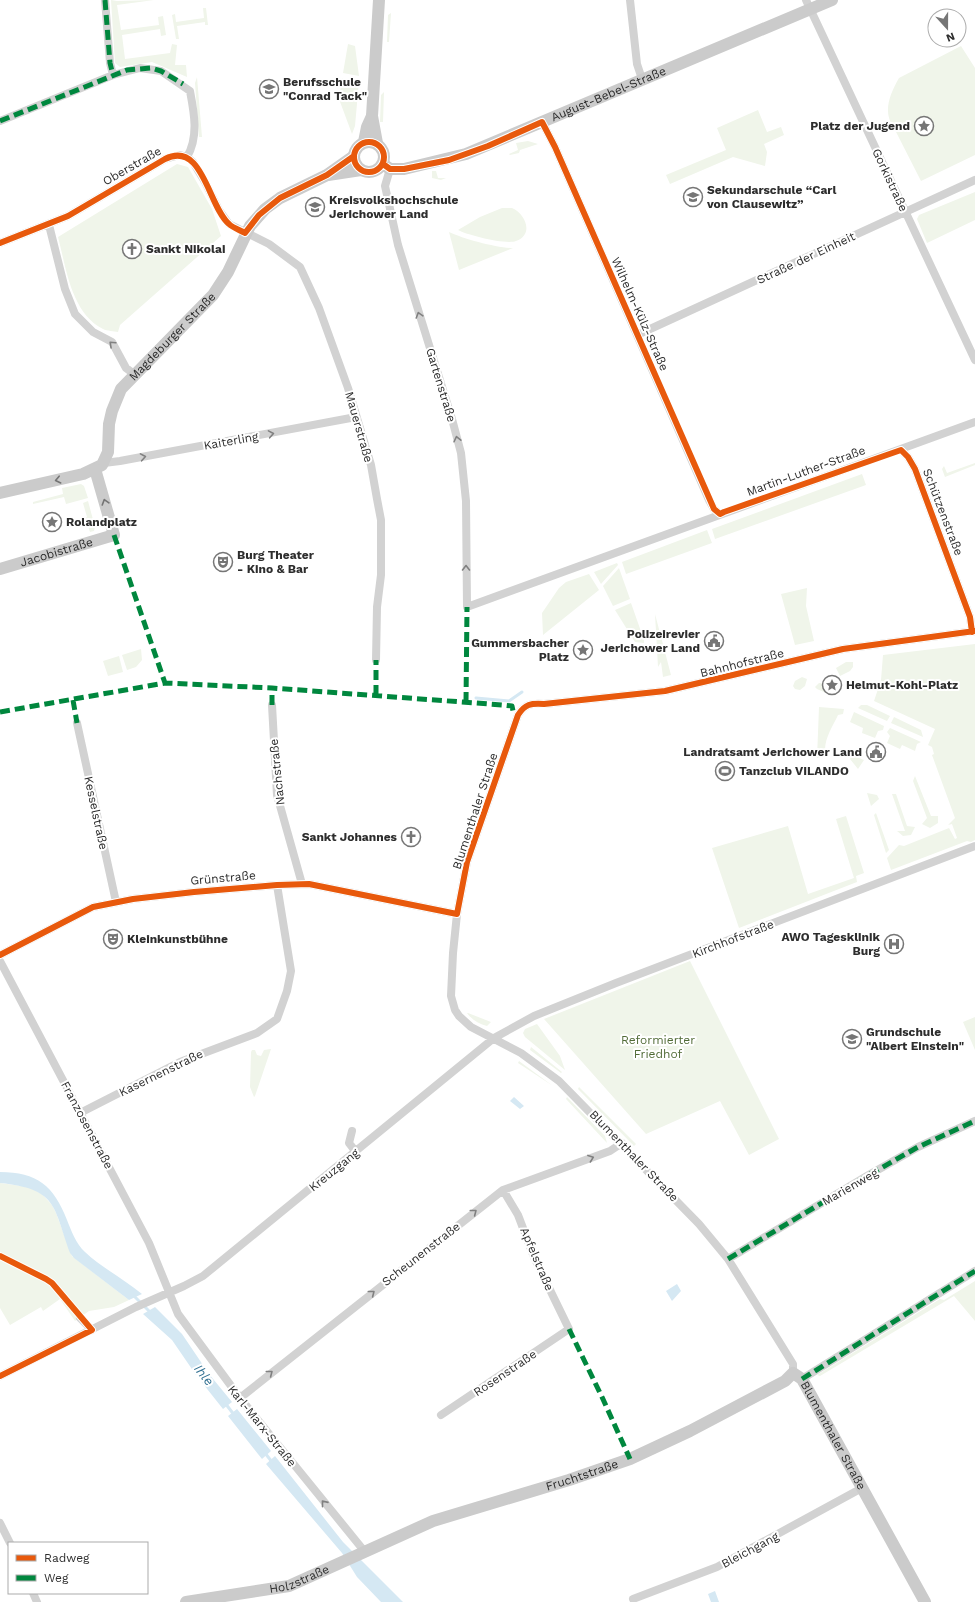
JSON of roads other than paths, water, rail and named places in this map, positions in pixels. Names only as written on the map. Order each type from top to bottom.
[{"type":"street","points":[[105,0],[110,63],[113,75]]},
{"type":"street","points":[[372,116],[367,127],[364,142],[357,148],[354,156],[356,164],[361,170],[366,172],[386,166],[383,150],[377,143],[372,116],[379,0]]},
{"type":"street","points":[[630,0],[637,64],[642,79]]},
{"type":"street","name":"August-Bebel-Straße","points":[[386,166],[414,168],[449,160],[488,146],[808,5],[832,0]]},
{"type":"street","name":"Gorkistraße","points":[[808,5],[975,360]]},
{"type":"street","points":[[0,121],[127,70],[151,68],[161,71],[183,84],[190,91],[193,106],[195,142],[187,157],[198,168],[223,217],[229,224],[246,233]]},
{"type":"street","name":"Wilhelm-Külz-Straße","points":[[542,122],[555,147],[709,500],[714,509],[720,514]]},
{"type":"street","points":[[364,142],[377,143]]},
{"type":"street","name":"Oberstraße","points":[[0,243],[49,225],[91,203],[169,157],[180,155],[187,157]]},
{"type":"street","name":"Magdeburger Straße","points":[[114,536],[100,466],[108,452],[110,424],[115,401],[121,389],[134,374],[213,295],[228,272],[246,233],[259,215],[280,198],[327,175],[354,156]]},
{"type":"street","name":"Gartenstraße","points":[[386,166],[385,186],[398,245],[452,419],[461,453],[466,501],[467,607]]},
{"type":"street","name":"Magdeburger Straße","points":[[327,175],[361,170]]},
{"type":"street","name":"Straße der Einheit","points":[[637,335],[975,180]]},
{"type":"street","points":[[49,225],[65,289],[75,314],[93,332],[112,342],[126,368],[134,374]]},
{"type":"street","name":"Mauerstraße","points":[[246,233],[281,252],[302,270],[319,308],[371,465],[381,520],[381,575],[377,608],[376,660]]},
{"type":"street","name":"Kaiterling","points":[[100,466],[356,417]]},
{"type":"street","name":"Martin-Luther-Straße","points":[[467,607],[487,601],[720,514],[975,422]]},
{"type":"street","name":"Schützenstraße","points":[[900,450],[908,457],[915,469],[974,631]]},
{"type":"street","points":[[0,493],[83,474],[100,466]]},
{"type":"street","name":"Jacobistraße","points":[[0,569],[114,536]]},
{"type":"street","name":"Bahnhofstraße","points":[[518,716],[523,707],[532,703],[544,704],[665,691],[843,649],[974,631]]},
{"type":"street","name":"Nachstraße","points":[[272,705],[277,795],[302,884]]},
{"type":"street","name":"Blumenthaler Straße","points":[[518,716],[467,862],[457,914],[451,982],[453,1004],[459,1016],[480,1033],[494,1038],[521,1053],[559,1081],[622,1143],[699,1224],[728,1259],[793,1364],[797,1376],[862,1488],[925,1602]]},
{"type":"street","name":"Kesselstraße","points":[[77,723],[116,902]]},
{"type":"street","name":"Kirchhofstraße","points":[[494,1038],[534,1016],[609,986],[975,846]]},
{"type":"street","name":"Grünstraße","points":[[0,955],[86,910],[116,902],[194,892],[277,885],[315,885],[457,914]]},
{"type":"street","name":"Kasernenstraße","points":[[80,1113],[180,1062],[257,1033],[277,1019],[282,1008],[290,980],[290,959],[277,885]]},
{"type":"street","name":"Franzosenstraße","points":[[0,960],[149,1243],[169,1292]]},
{"type":"street","name":"Kreuzgang","points":[[0,1376],[92,1330],[136,1306],[169,1292],[208,1272],[494,1038]]},
{"type":"street","name":"Marienweg","points":[[728,1259],[918,1147],[975,1121]]},
{"type":"street","points":[[352,1131],[349,1143],[356,1152]]},
{"type":"street","name":"Scheunenstraße","points":[[240,1398],[503,1190],[607,1152],[622,1143]]},
{"type":"street","name":"Apfelstraße","points":[[503,1190],[518,1215],[534,1257],[568,1329]]},
{"type":"street","points":[[797,1376],[975,1271]]},
{"type":"street","name":"Karl-Marx-Straße","points":[[169,1292],[178,1314],[240,1398],[363,1553]]},
{"type":"street","points":[[80,1318],[92,1330]]},
{"type":"street","name":"Rosenstraße","points":[[441,1415],[568,1329]]},
{"type":"street","name":"Fruchtstraße","points":[[363,1553],[433,1521],[569,1480],[636,1457],[797,1376]]},
{"type":"street","name":"Bleichgang","points":[[633,1600],[717,1567],[862,1488]]},
{"type":"street","points":[[0,1523],[10,1542]]},
{"type":"street","name":"Holzstraße","points":[[186,1602],[281,1588],[343,1563],[363,1553]]},
{"type":"water","points":[[514,1097],[524,1106],[520,1109],[510,1101]]},
{"type":"water","points":[[0,1172],[24,1175],[34,1178],[42,1183],[56,1198],[62,1208],[74,1237],[82,1249],[142,1294],[129,1300],[74,1258],[70,1253],[60,1223],[50,1202],[43,1195],[33,1190],[0,1183]]},
{"type":"water","points":[[677,1284],[681,1291],[672,1301],[666,1291]]},
{"type":"water","points":[[155,1307],[182,1334],[205,1368],[196,1375],[172,1340],[143,1314]]},
{"type":"water","points":[[209,1374],[232,1402],[223,1409],[200,1380]]},
{"type":"water","points":[[237,1409],[271,1451],[262,1459],[228,1416]]},
{"type":"water","points":[[275,1456],[343,1542],[403,1602],[381,1602],[357,1577],[342,1553],[266,1464]]},
{"type":"water","points":[[715,1591],[719,1602],[711,1602],[708,1594]]},
{"type":"waterway","points":[[476,698],[509,701],[522,692]]},
{"type":"waterway","name":"Ihle","points":[[133,1295],[150,1312]]},
{"type":"waterway","name":"Ihle","points":[[198,1370],[206,1380]]},
{"type":"waterway","name":"Ihle","points":[[225,1403],[235,1416]]},
{"type":"waterway","name":"Ihle","points":[[265,1453],[272,1462]]},
{"type":"place","name":"Berufsschule \"Conrad Tack\"","points":[[269,89]]},
{"type":"place","name":"Platz der Jugend","points":[[924,126]]},
{"type":"place","name":"Sekundarschule “Carl von Clausewitz”","points":[[693,197]]},
{"type":"place","name":"Kreisvolkshochschule Jerichower Land","points":[[315,207]]},
{"type":"place","name":"Sankt Nikolai","points":[[132,249]]},
{"type":"place","name":"Rolandplatz","points":[[52,522]]},
{"type":"place","name":"Burg Theater - Kino & Bar","points":[[223,562]]},
{"type":"place","name":"Polizeirevier Jerichower Land","points":[[714,641]]},
{"type":"place","name":"Gummersbacher Platz","points":[[583,650]]},
{"type":"place","name":"Helmut-Kohl-Platz","points":[[832,685]]},
{"type":"place","name":"Landratsamt Jerichower Land","points":[[876,752]]},
{"type":"place","name":"Tanzclub VILANDO","points":[[725,771]]},
{"type":"place","name":"Sankt Johannes","points":[[411,837]]},
{"type":"place","name":"Kleinkunstbühne","points":[[113,939]]},
{"type":"place","name":"AWO Tagesklinik Burg","points":[[894,944]]},
{"type":"place","name":"Grundschule \"Albert Einstein\"","points":[[852,1039]]},
{"type":"park label","name":"Reformierter Friedhof","points":[[658,1047]]}]
